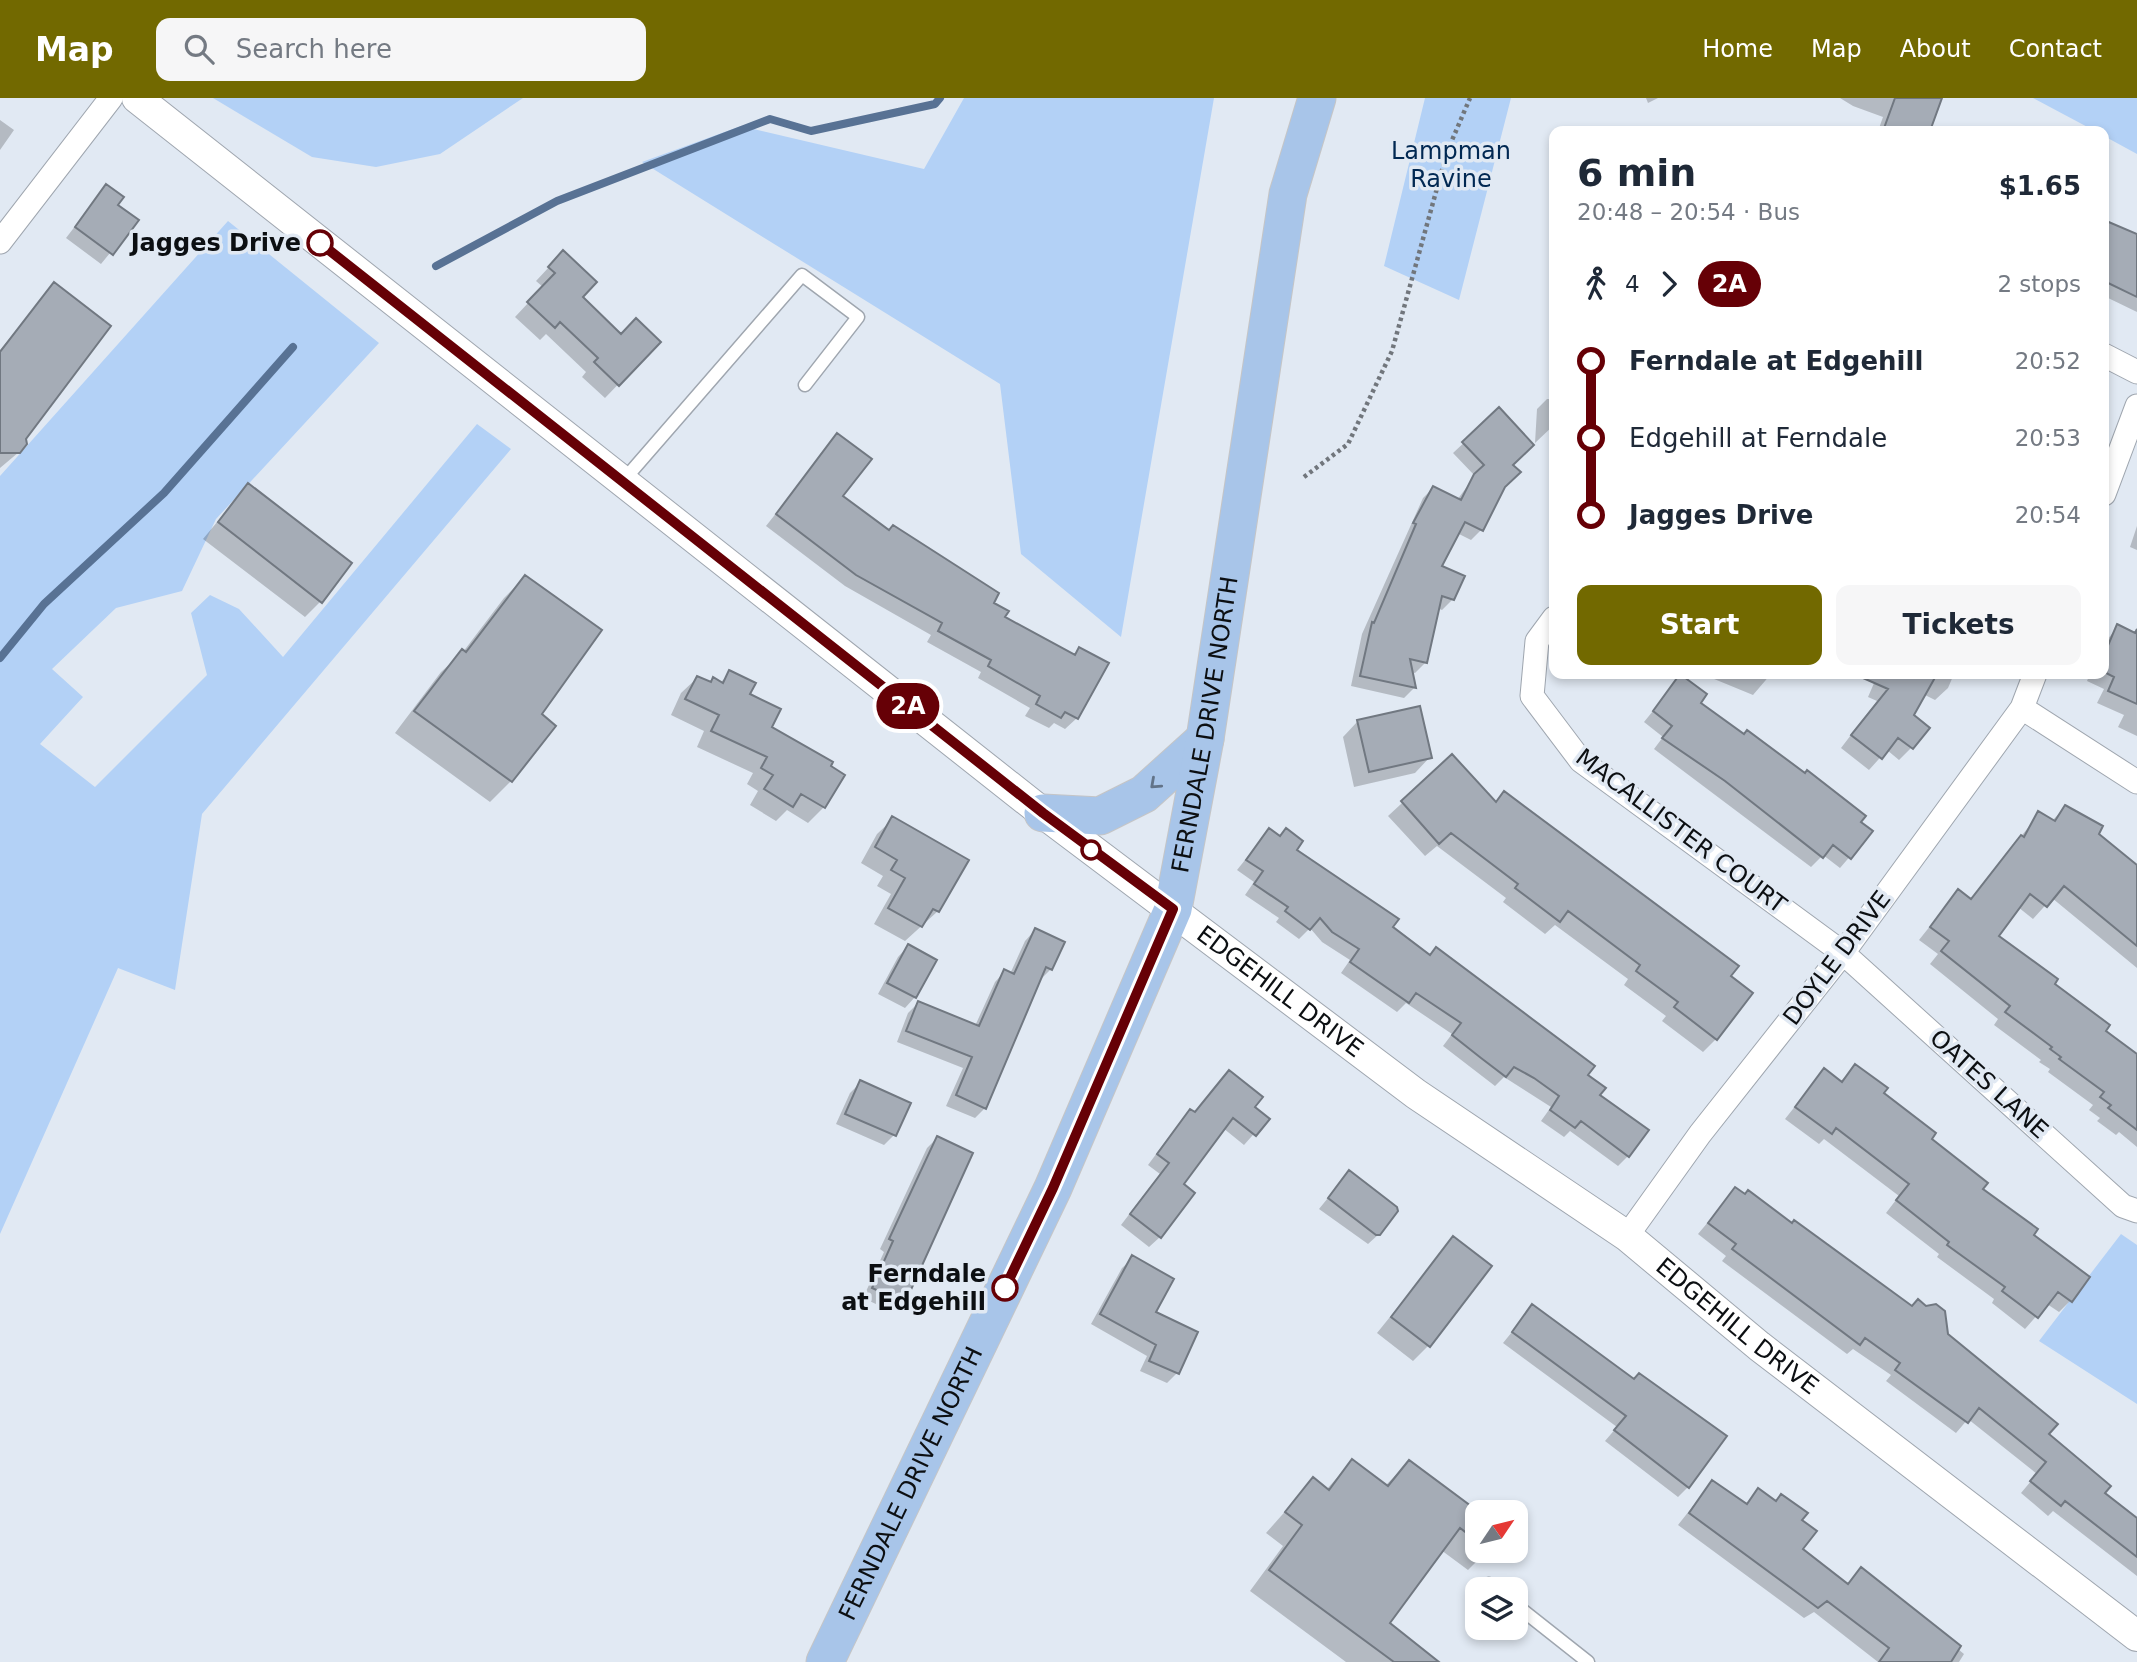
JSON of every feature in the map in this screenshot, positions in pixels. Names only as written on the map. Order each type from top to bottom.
[{"type":"main road","name":"FERNDALE DRIVE NORTH","points":[[825,1662],[1053,1188],[1173,909],[1205,739],[1288,194],[1317,98]]},
{"type":"main road","points":[[1043,813],[1100,816],[1144,794],[1205,739]]},
{"type":"street","points":[[0,242],[111,98]]},
{"type":"street","name":"EDGEHILL DRIVE","points":[[136,98],[1043,813],[1416,1094],[1627,1236],[1759,1346],[2137,1636]]},
{"type":"street","points":[[2109,358],[2137,372]]},
{"type":"street","points":[[2109,481],[2137,405]]},
{"type":"street","name":"MACALLISTER COURT","points":[[1549,625],[1537,641],[1531,696],[1581,761],[1843,953]]},
{"type":"street","name":"DOYLE DRIVE","points":[[1627,1236],[1700,1133],[1843,953],[2022,708],[2033,679]]},
{"type":"street","points":[[2022,708],[2137,782]]},
{"type":"street","name":"OATES LANE","points":[[1843,953],[2123,1206],[2137,1211]]},
{"type":"lane","points":[[622,482],[802,275],[858,317],[805,385]]},
{"type":"lane","points":[[1528,1614],[1588,1662]]},
{"type":"path","points":[[1304,477],[1348,443],[1392,351],[1447,152],[1470,98]]},
{"type":"green space","points":[[213,98],[523,98],[440,154],[376,167],[312,157]]},
{"type":"green space","points":[[964,98],[1214,98],[1121,637],[1021,554],[1000,384],[642,162],[741,126],[924,169]]},
{"type":"green space","name":"Lampman Ravine","points":[[1425,98],[1511,98],[1459,300],[1384,266]]},
{"type":"green space","points":[[2033,98],[2137,98],[2137,154],[2109,139],[2109,126],[2086,126]]},
{"type":"green space","points":[[228,221],[379,343],[216,519],[182,591],[116,608],[52,669],[83,697],[40,744],[95,787],[207,675],[191,613],[210,595],[239,609],[283,657],[477,424],[511,449],[202,814],[175,990],[118,968],[0,1234],[0,476]]},
{"type":"green space","points":[[2121,1234],[2137,1245],[2137,1404],[2039,1341]]},
{"type":"building","points":[[1895,98],[1942,98],[1932,126],[1885,126]]},
{"type":"building","points":[[106,184],[124,197],[118,205],[139,220],[113,255],[75,227]]},
{"type":"building","points":[[2109,222],[2137,234],[2137,297],[2109,283]]},
{"type":"building","points":[[563,250],[597,282],[583,297],[621,334],[636,318],[661,342],[619,386],[594,362],[598,358],[560,322],[555,328],[527,302],[555,273],[548,267]]},
{"type":"building","points":[[54,282],[111,326],[26,439],[27,444],[20,453],[0,453],[0,352]]},
{"type":"building","points":[[1499,407],[1534,445],[1513,465],[1521,472],[1505,487],[1483,531],[1465,522],[1442,566],[1465,576],[1454,600],[1442,596],[1427,663],[1410,659],[1416,688],[1360,676],[1372,622],[1374,623],[1416,524],[1413,523],[1433,486],[1461,500],[1474,474],[1484,465],[1462,442]]},
{"type":"building","points":[[837,433],[872,459],[843,496],[889,530],[893,525],[999,593],[994,603],[1009,611],[1005,617],[1075,655],[1079,647],[1109,663],[1078,719],[1065,712],[1061,718],[1036,704],[1040,696],[988,666],[991,660],[938,631],[942,623],[856,575],[776,514]]},
{"type":"building","points":[[248,483],[352,563],[322,603],[218,522]]},
{"type":"building","points":[[525,575],[602,630],[542,714],[556,726],[512,782],[414,711],[462,649],[466,652]]},
{"type":"building","points":[[2117,624],[2135,633],[2137,629],[2137,704],[2108,691],[2114,677],[2109,674],[2109,643]]},
{"type":"building","points":[[729,670],[756,683],[750,694],[781,709],[772,727],[833,762],[831,766],[845,775],[825,808],[801,794],[793,807],[764,789],[773,775],[761,768],[767,757],[711,731],[719,715],[685,699],[697,676],[711,682],[713,677],[723,683]]},
{"type":"building","points":[[1676,679],[1687,679],[1707,694],[1701,703],[1744,734],[1747,730],[1805,773],[1807,770],[1866,816],[1861,822],[1873,831],[1851,859],[1833,845],[1823,858],[1725,781],[1662,738],[1672,726],[1653,711]]},
{"type":"building","points":[[1865,679],[1934,679],[1914,715],[1930,728],[1913,749],[1898,738],[1882,759],[1851,735],[1888,689]]},
{"type":"building","points":[[1420,706],[1432,758],[1369,772],[1357,720]]},
{"type":"building","points":[[1452,754],[1496,802],[1504,791],[1739,966],[1731,976],[1753,993],[1717,1040],[1674,1007],[1678,1002],[1636,971],[1640,965],[1568,911],[1560,922],[1515,888],[1518,884],[1451,833],[1439,844],[1401,801]]},
{"type":"building","points":[[2065,805],[2103,826],[2099,834],[2137,865],[2137,946],[2064,886],[2047,907],[2030,894],[1999,936],[2058,979],[2055,984],[2110,1025],[2106,1031],[2137,1054],[2137,1130],[2108,1108],[2111,1105],[2100,1097],[2104,1092],[2059,1059],[2061,1057],[2050,1049],[2052,1047],[2005,1012],[2010,1006],[1941,951],[1949,941],[1930,927],[1958,889],[1971,899],[2021,835],[2024,837],[2038,811],[2055,821]]},
{"type":"building","points":[[892,816],[969,860],[939,912],[933,909],[922,927],[888,908],[905,878],[891,870],[897,860],[875,847]]},
{"type":"building","points":[[1269,828],[1280,836],[1286,828],[1303,841],[1297,850],[1399,919],[1393,927],[1430,955],[1436,947],[1595,1066],[1588,1075],[1606,1088],[1600,1095],[1649,1130],[1629,1157],[1581,1121],[1575,1128],[1550,1110],[1559,1096],[1534,1078],[1514,1067],[1506,1077],[1452,1035],[1461,1023],[1416,993],[1409,1003],[1350,962],[1359,949],[1332,932],[1320,918],[1310,930],[1285,911],[1288,907],[1254,884],[1263,871],[1246,860]]},
{"type":"building","points":[[1035,928],[1065,942],[1052,970],[1046,967],[986,1109],[956,1095],[972,1057],[906,1031],[918,1001],[979,1026],[1004,969],[1014,974]]},
{"type":"building","points":[[908,944],[937,960],[916,998],[887,983]]},
{"type":"building","points":[[1855,1064],[1888,1088],[1884,1093],[1936,1133],[1932,1139],[1988,1183],[1983,1189],[2038,1229],[2034,1235],[2090,1277],[2072,1302],[2058,1292],[2038,1318],[2002,1291],[2005,1287],[1947,1245],[1949,1242],[1896,1200],[1909,1184],[1836,1128],[1832,1134],[1795,1107],[1824,1068],[1842,1082]]},
{"type":"building","points":[[1229,1070],[1263,1097],[1255,1107],[1270,1119],[1256,1136],[1233,1118],[1184,1184],[1195,1193],[1161,1238],[1130,1214],[1169,1163],[1157,1154],[1190,1109],[1195,1112]]},
{"type":"building","points":[[860,1080],[911,1103],[896,1136],[845,1114]]},
{"type":"building","points":[[937,1136],[973,1153],[905,1303],[872,1288],[893,1241],[889,1239]]},
{"type":"building","points":[[1349,1170],[1397,1207],[1398,1211],[1380,1235],[1376,1235],[1328,1198]]},
{"type":"building","points":[[1735,1187],[1745,1194],[1748,1190],[1792,1223],[1794,1220],[1912,1306],[1918,1299],[1926,1306],[1936,1304],[1945,1311],[1948,1334],[2058,1424],[2049,1434],[2111,1486],[2105,1493],[2137,1518],[2137,1557],[2065,1501],[2061,1506],[2030,1481],[2046,1462],[1979,1408],[1968,1423],[1895,1370],[1900,1363],[1865,1338],[1860,1345],[1732,1249],[1736,1244],[1708,1223]]},
{"type":"building","points":[[1453,1236],[1492,1266],[1430,1347],[1391,1317]]},
{"type":"building","points":[[1132,1255],[1174,1279],[1156,1312],[1198,1332],[1179,1374],[1149,1361],[1156,1345],[1100,1314]]},
{"type":"building","points":[[1532,1304],[1634,1379],[1639,1373],[1727,1436],[1689,1488],[1614,1430],[1626,1416],[1512,1332]]},
{"type":"building","points":[[1352,1459],[1388,1486],[1409,1460],[1465,1502],[1465,1532],[1460,1528],[1390,1623],[1439,1662],[1394,1662],[1269,1570],[1302,1525],[1285,1512],[1313,1477],[1329,1490]]},
{"type":"building","points":[[1712,1480],[1747,1504],[1758,1488],[1776,1501],[1781,1494],[1808,1513],[1802,1520],[1817,1531],[1803,1549],[1848,1584],[1861,1567],[1961,1646],[1951,1662],[1879,1662],[1889,1648],[1827,1601],[1818,1608],[1689,1513]]},
{"type":"waterway","points":[[436,266],[557,201],[770,119],[811,131],[935,104],[940,98]]},
{"type":"waterway","points":[[0,658],[44,604],[164,493],[293,347]]},
{"type":"bus line","name":"2A","points":[[320,243],[1043,813],[1173,909],[1053,1188],[1005,1288]]},
{"type":"place","name":"Jagges Drive","points":[[320,243]]},
{"type":"place","name":"Ferndale at Edgehill","points":[[1005,1288]]}]
